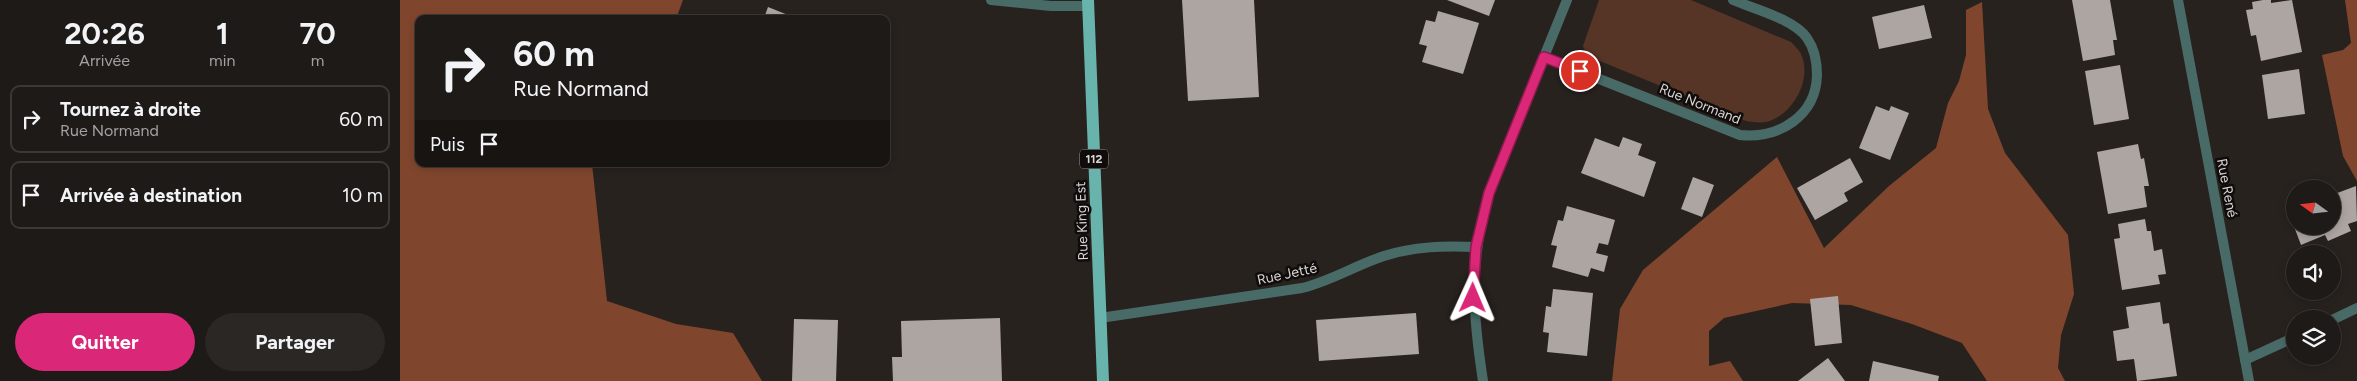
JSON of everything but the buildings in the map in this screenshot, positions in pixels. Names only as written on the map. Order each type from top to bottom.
[{"type":"main road","name":"Rue King Est","points":[[1088,3],[1103,381]]},
{"type":"street","points":[[990,0],[1051,6],[1088,3]]},
{"type":"street","points":[[1483,381],[1473,298],[1476,247],[1489,193],[1567,0]]},
{"type":"street","name":"Rue Normand","points":[[1544,57],[1740,135],[1754,137],[1769,135],[1794,121],[1804,111],[1812,98],[1816,83],[1817,67],[1814,51],[1807,37],[1791,24],[1733,0]]},
{"type":"street","name":"Rue René","points":[[2178,0],[2249,381]]},
{"type":"street","name":"Rue Jetté","points":[[1100,318],[1302,288],[1317,284],[1384,256],[1418,248],[1476,247]]},
{"type":"street","points":[[2341,316],[2357,308]]},
{"type":"street","points":[[2245,360],[2286,341]]},
{"type":"shaded area","points":[[400,0],[683,0],[677,15],[415,15],[415,167],[592,167],[607,301],[676,324],[733,333],[762,381],[400,381]]},
{"type":"shaded area","points":[[1599,0],[1691,0],[1791,42],[1800,52],[1804,64],[1804,75],[1798,95],[1792,105],[1775,118],[1766,122],[1746,121],[1595,59],[1586,54],[1583,46]]},
{"type":"shaded area","points":[[2345,0],[2357,0],[2357,181],[2343,156],[2322,55],[2343,50],[2351,43]]},
{"type":"shaded area","points":[[1982,2],[1988,109],[2005,153],[2068,235],[2074,294],[2061,335],[2058,368],[2065,381],[1987,381],[1962,343],[1912,324],[1851,305],[1792,303],[1724,318],[1709,331],[1709,366],[1730,361],[1743,381],[1612,381],[1620,309],[1643,270],[1777,157],[1824,248],[1889,186],[1936,148],[1948,103],[1959,81],[1966,55],[1966,10]]},
{"type":"route","points":[[1473,298],[1476,247],[1489,193],[1544,57],[1580,71]]}]
